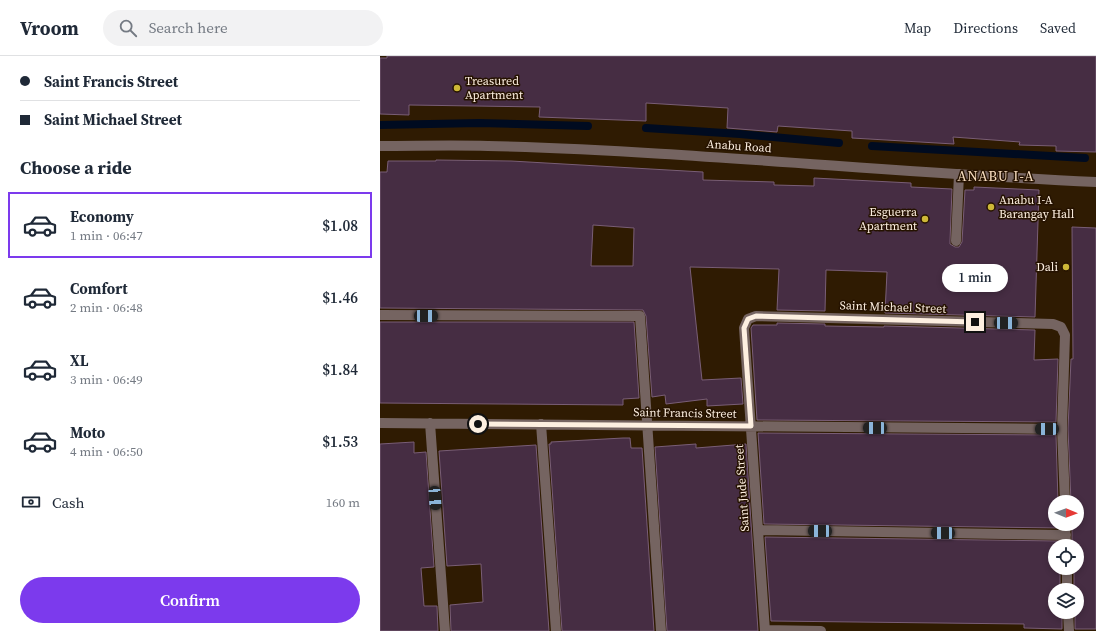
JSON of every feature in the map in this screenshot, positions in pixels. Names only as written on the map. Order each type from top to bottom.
[{"type":"street","name":"Anabu Road","points":[[380,146],[486,146],[552,148],[685,155],[888,170],[1096,182]]},
{"type":"street","points":[[956,241],[959,174]]},
{"type":"street","points":[[380,315],[640,316],[661,631]]},
{"type":"street","name":"Saint Michael Street","points":[[748,319],[756,316],[1053,324],[1061,327],[1065,335],[1062,429]]},
{"type":"street","name":"Saint Jude Street","points":[[748,319],[744,328],[765,630]]},
{"type":"street","name":"Saint Francis Street","points":[[380,423],[1062,429]]},
{"type":"street","points":[[430,423],[445,631]]},
{"type":"street","points":[[541,424],[556,631]]},
{"type":"street","points":[[1062,429],[1065,495]]},
{"type":"street","points":[[758,530],[1066,535]]},
{"type":"street","points":[[1066,531],[1066,539]]},
{"type":"street","points":[[1068,619],[1069,631]]},
{"type":"street","points":[[765,630],[821,631]]},
{"type":"building","points":[[387,56],[1096,56],[1096,152],[1056,151],[1056,146],[1019,145],[1020,142],[953,137],[954,144],[852,138],[852,131],[778,126],[777,132],[727,128],[728,108],[646,103],[646,121],[539,117],[540,107],[409,105],[409,115],[380,114],[380,58],[387,58]]},
{"type":"building","points":[[388,161],[511,161],[703,172],[703,180],[774,182],[774,185],[814,186],[814,178],[911,183],[911,187],[952,189],[950,244],[955,247],[959,247],[962,242],[965,190],[974,190],[974,187],[1039,190],[1035,317],[885,313],[887,272],[826,270],[825,311],[777,310],[779,269],[690,267],[702,380],[741,378],[743,404],[707,406],[707,399],[666,404],[665,395],[652,397],[646,316],[643,310],[380,308],[380,172],[387,172]],"holes":[[[593,225],[634,228],[633,266],[591,266]]]},
{"type":"building","points":[[1072,227],[1096,228],[1096,629],[1075,629],[1075,619],[1084,619],[1084,583],[1074,583],[1074,575],[1084,575],[1084,539],[1072,539],[1072,531],[1084,531],[1084,495],[1071,495],[1068,429],[1071,359],[1073,359]]},
{"type":"building","points":[[380,322],[634,322],[639,398],[623,399],[623,405],[380,403]]},
{"type":"building","points":[[777,323],[825,324],[825,326],[1035,330],[1034,360],[1058,359],[1056,422],[757,420],[751,328],[753,325],[777,325]]},
{"type":"building","points":[[758,433],[1056,435],[1058,495],[1048,495],[1048,528],[764,524]]},
{"type":"building","points":[[630,438],[631,448],[642,448],[654,631],[562,631],[549,444],[551,444],[551,442]]},
{"type":"building","points":[[414,442],[414,453],[426,452],[434,567],[421,568],[424,606],[437,606],[438,631],[380,631],[380,444]]},
{"type":"building","points":[[696,444],[696,448],[746,444],[758,631],[667,631],[655,447]]},
{"type":"building","points":[[536,445],[549,631],[451,631],[450,605],[483,602],[481,564],[447,566],[439,451]]},
{"type":"building","points":[[765,537],[1048,541],[1048,575],[1060,575],[1060,583],[1048,583],[1048,619],[1062,619],[1062,629],[1024,628],[1024,624],[771,621]]},
{"type":"waterway","points":[[380,125],[479,123],[588,126]]},
{"type":"waterway","points":[[646,128],[740,134],[839,143]]},
{"type":"waterway","points":[[872,146],[1085,158]]},
{"type":"place","name":"Treasured Apartment","points":[[457,88]]},
{"type":"place","name":"Anabu I-A Barangay Hall","points":[[991,207]]},
{"type":"place","name":"Esguerra Apartment","points":[[925,219]]},
{"type":"place","name":"Dali","points":[[1066,267]]},
{"type":"district","name":"ANABU I-A","points":[[996,176]]},
{"type":"route","points":[[478,424],[751,426],[744,328],[748,319],[756,316],[975,322]]}]
